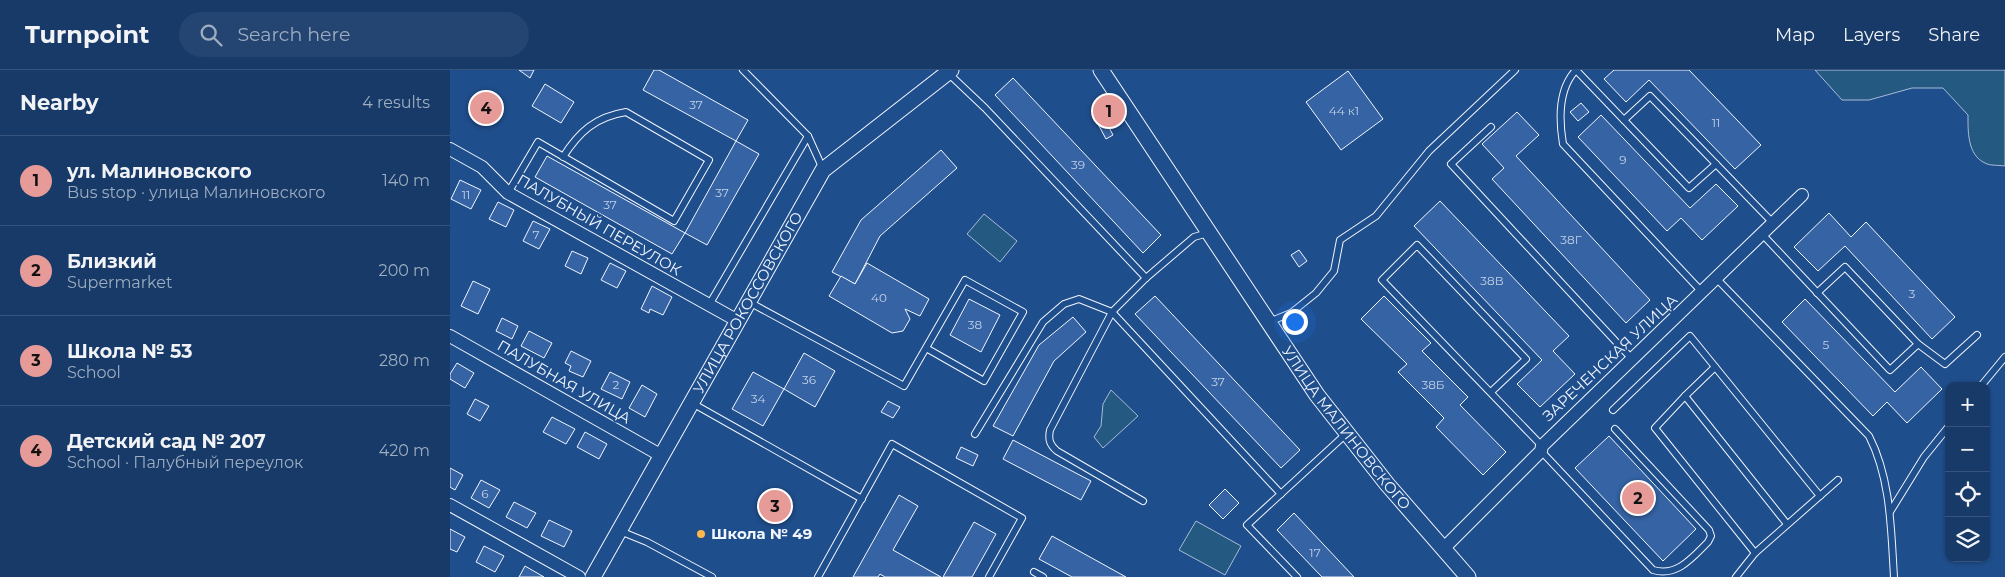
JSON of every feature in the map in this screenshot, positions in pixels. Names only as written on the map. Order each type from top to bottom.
[{"type":"street","name":"УЛИЦА МАЛИНОВСКОГО","points":[[1100,70],[1317,395],[1387,484],[1468,577]]},
{"type":"street","name":"УЛИЦА РОКОССОВСКОГО","points":[[593,577],[823,170],[949,71]]},
{"type":"street","name":"ПАЛУБНЫЙ ПЕРЕУЛОК","points":[[450,150],[482,167],[508,193],[738,321]]},
{"type":"street","name":"ЗАРЕЧЕНСКАЯ УЛИЦА","points":[[1444,548],[1541,448],[1716,278],[1763,235],[1802,195]]},
{"type":"street","name":"ПАЛУБНАЯ УЛИЦА","points":[[450,336],[662,456]]},
{"type":"street","points":[[450,505],[579,577]]},
{"type":"lane","points":[[743,70],[808,136],[823,170]]},
{"type":"lane","points":[[1269,322],[1291,313],[1316,292],[1334,271],[1340,240],[1376,216],[1429,151],[1515,70]]},
{"type":"lane","points":[[1702,293],[1563,144],[1563,89],[1568,78],[1576,70],[1689,188],[1716,164]]},
{"type":"lane","points":[[949,71],[1146,278]]},
{"type":"lane","points":[[1624,120],[1650,96],[1773,224]]},
{"type":"lane","points":[[508,193],[538,142],[563,157],[674,221],[709,160],[626,112],[611,115],[596,122],[576,138],[563,157]]},
{"type":"lane","points":[[1491,127],[1451,164],[1632,359]]},
{"type":"lane","points":[[709,306],[808,136]]},
{"type":"lane","points":[[1143,501],[1051,446],[1048,439],[1050,430],[1112,312],[1146,278],[1194,237],[1210,233]]},
{"type":"lane","points":[[1763,235],[1890,370],[1918,344]]},
{"type":"lane","points":[[1491,392],[1526,359],[1417,245],[1382,280],[1491,392],[1653,570],[1668,574],[1675,572],[1708,542],[1711,536],[1709,530],[1615,429]]},
{"type":"lane","points":[[1818,293],[1845,267],[1918,344],[1945,364],[1977,335]]},
{"type":"lane","points":[[1716,278],[1869,436],[1880,459],[1890,512],[1894,577]]},
{"type":"lane","points":[[749,302],[904,386],[965,280],[1023,312],[984,381],[926,348]]},
{"type":"lane","points":[[975,434],[1042,322],[1064,304],[1079,299],[1112,312],[1281,494]]},
{"type":"lane","points":[[1613,410],[1690,336],[1820,496]]},
{"type":"lane","points":[[1984,382],[2005,357]]},
{"type":"lane","points":[[1715,367],[1654,428],[1756,553]]},
{"type":"lane","points":[[1685,396],[1787,524]]},
{"type":"lane","points":[[692,403],[862,499]]},
{"type":"lane","points":[[1890,512],[1924,457],[1948,427]]},
{"type":"lane","points":[[1297,577],[1247,525],[1347,433]]},
{"type":"lane","points":[[818,577],[892,444],[1022,518],[989,577]]},
{"type":"lane","points":[[1736,577],[1756,553],[1838,480]]},
{"type":"lane","points":[[620,530],[647,542],[712,577]]},
{"type":"lane","points":[[1034,572],[1043,577]]},
{"type":"shaded area","points":[[1815,70],[2005,70],[2005,166],[1987,164],[1975,154],[1970,142],[1968,115],[1943,88],[1912,88],[1869,100],[1842,100]]},
{"type":"shaded area","points":[[984,214],[1017,241],[1000,262],[967,234]]},
{"type":"shaded area","points":[[1111,390],[1138,416],[1103,448],[1094,437],[1101,426],[1103,404]]},
{"type":"shaded area","points":[[1196,521],[1241,546],[1225,575],[1179,550]]},
{"type":"building","points":[[519,70],[534,70],[530,78]]},
{"type":"building","points":[[654,70],[659,70],[748,120],[736,141],[643,90]]},
{"type":"building","points":[[1614,70],[1689,70],[1761,145],[1735,169],[1649,80],[1626,102],[1604,79]]},
{"type":"building","points":[[1348,71],[1383,119],[1341,150],[1306,102]]},
{"type":"building","points":[[1013,78],[1161,235],[1143,253],[995,95]]},
{"type":"building","points":[[545,84],[574,102],[561,123],[532,106]]},
{"type":"building","points":[[1581,103],[1589,112],[1578,121],[1570,112]]},
{"type":"building","points":[[1517,112],[1539,135],[1516,156],[1650,300],[1626,323],[1492,179],[1504,168],[1482,144]]},
{"type":"building","points":[[1601,115],[1690,208],[1716,184],[1738,206],[1702,240],[1681,218],[1667,231],[1578,137]]},
{"type":"building","points":[[1105,120],[1113,135],[1106,139],[1098,124]]},
{"type":"building","points":[[736,141],[759,154],[707,245],[685,233]]},
{"type":"building","points":[[941,150],[957,168],[880,236],[855,284],[832,272],[861,220]]},
{"type":"building","points":[[547,156],[685,233],[672,254],[535,177]]},
{"type":"building","points":[[460,180],[481,190],[471,209],[451,199]]},
{"type":"building","points":[[1440,201],[1569,336],[1553,351],[1575,374],[1540,407],[1517,384],[1542,360],[1414,226]]},
{"type":"building","points":[[498,202],[514,210],[506,227],[489,219]]},
{"type":"building","points":[[1829,213],[1851,237],[1866,222],[1955,317],[1932,339],[1845,246],[1818,271],[1794,247]]},
{"type":"building","points":[[533,221],[550,229],[539,249],[523,241]]},
{"type":"building","points":[[1299,250],[1307,261],[1299,267],[1291,255]]},
{"type":"building","points":[[572,251],[588,258],[581,274],[565,266]]},
{"type":"building","points":[[610,263],[626,271],[617,288],[601,280]]},
{"type":"building","points":[[867,263],[929,299],[920,316],[905,309],[910,319],[903,331],[892,333],[829,296],[841,276],[855,284]]},
{"type":"building","points":[[473,281],[490,289],[478,314],[461,306]]},
{"type":"building","points":[[652,286],[672,297],[663,315],[650,309],[649,313],[641,309]]},
{"type":"building","points":[[1155,296],[1300,450],[1281,468],[1135,314]]},
{"type":"building","points":[[1384,296],[1431,343],[1422,351],[1468,397],[1460,405],[1506,452],[1483,475],[1436,427],[1444,418],[1398,372],[1407,364],[1361,319]]},
{"type":"building","points":[[969,299],[1000,315],[981,352],[950,335]]},
{"type":"building","points":[[1805,299],[1895,392],[1921,367],[1942,389],[1907,423],[1887,402],[1873,416],[1782,322]]},
{"type":"building","points":[[1073,317],[1086,332],[1054,361],[1013,436],[993,426],[1039,345]]},
{"type":"building","points":[[502,318],[518,326],[512,339],[496,331]]},
{"type":"building","points":[[529,331],[552,343],[544,358],[521,346]]},
{"type":"building","points":[[571,351],[591,361],[583,377],[569,371],[571,366],[565,363]]},
{"type":"building","points":[[804,353],[835,371],[815,407],[784,389]]},
{"type":"building","points":[[457,363],[474,373],[465,388],[450,379],[450,374]]},
{"type":"building","points":[[610,372],[630,382],[622,399],[601,389]]},
{"type":"building","points":[[753,372],[784,389],[763,426],[732,409]]},
{"type":"building","points":[[642,385],[657,394],[645,417],[629,408]]},
{"type":"building","points":[[475,399],[489,406],[480,421],[467,414]]},
{"type":"building","points":[[888,401],[900,407],[893,418],[881,412]]},
{"type":"building","points":[[552,417],[575,429],[566,444],[543,432]]},
{"type":"building","points":[[585,432],[607,444],[599,459],[577,447]]},
{"type":"building","points":[[1609,436],[1696,529],[1663,561],[1575,468]]},
{"type":"building","points":[[1013,440],[1091,481],[1081,500],[1003,459]]},
{"type":"building","points":[[961,447],[978,455],[973,466],[956,458]]},
{"type":"building","points":[[450,468],[463,475],[455,490],[450,487]]},
{"type":"building","points":[[481,480],[500,490],[489,508],[471,498]]},
{"type":"building","points":[[1225,489],[1239,503],[1223,519],[1209,505]]},
{"type":"building","points":[[899,495],[918,506],[893,550],[941,577],[885,577],[880,574],[878,577],[853,577]]},
{"type":"building","points":[[514,502],[536,513],[527,528],[506,517]]},
{"type":"building","points":[[1294,513],[1354,577],[1322,577],[1277,530]]},
{"type":"building","points":[[549,520],[572,531],[564,547],[541,536]]},
{"type":"building","points":[[974,522],[996,534],[972,577],[943,577]]},
{"type":"building","points":[[450,529],[465,537],[457,552],[450,549]]},
{"type":"building","points":[[1052,536],[1126,577],[1072,577],[1039,559]]},
{"type":"building","points":[[484,546],[504,556],[495,572],[476,562]]},
{"type":"building","points":[[525,566],[544,577],[519,577]]},
{"type":"place","name":"Детский сад № 207","points":[[486,108]]},
{"type":"place","name":"ул. Малиновского","points":[[1109,111]]},
{"type":"place","name":"Близкий","points":[[1638,498]]},
{"type":"place","name":"Школа № 53","points":[[775,506]]},
{"type":"place","name":"Школа № 49","points":[[701,534]]}]
